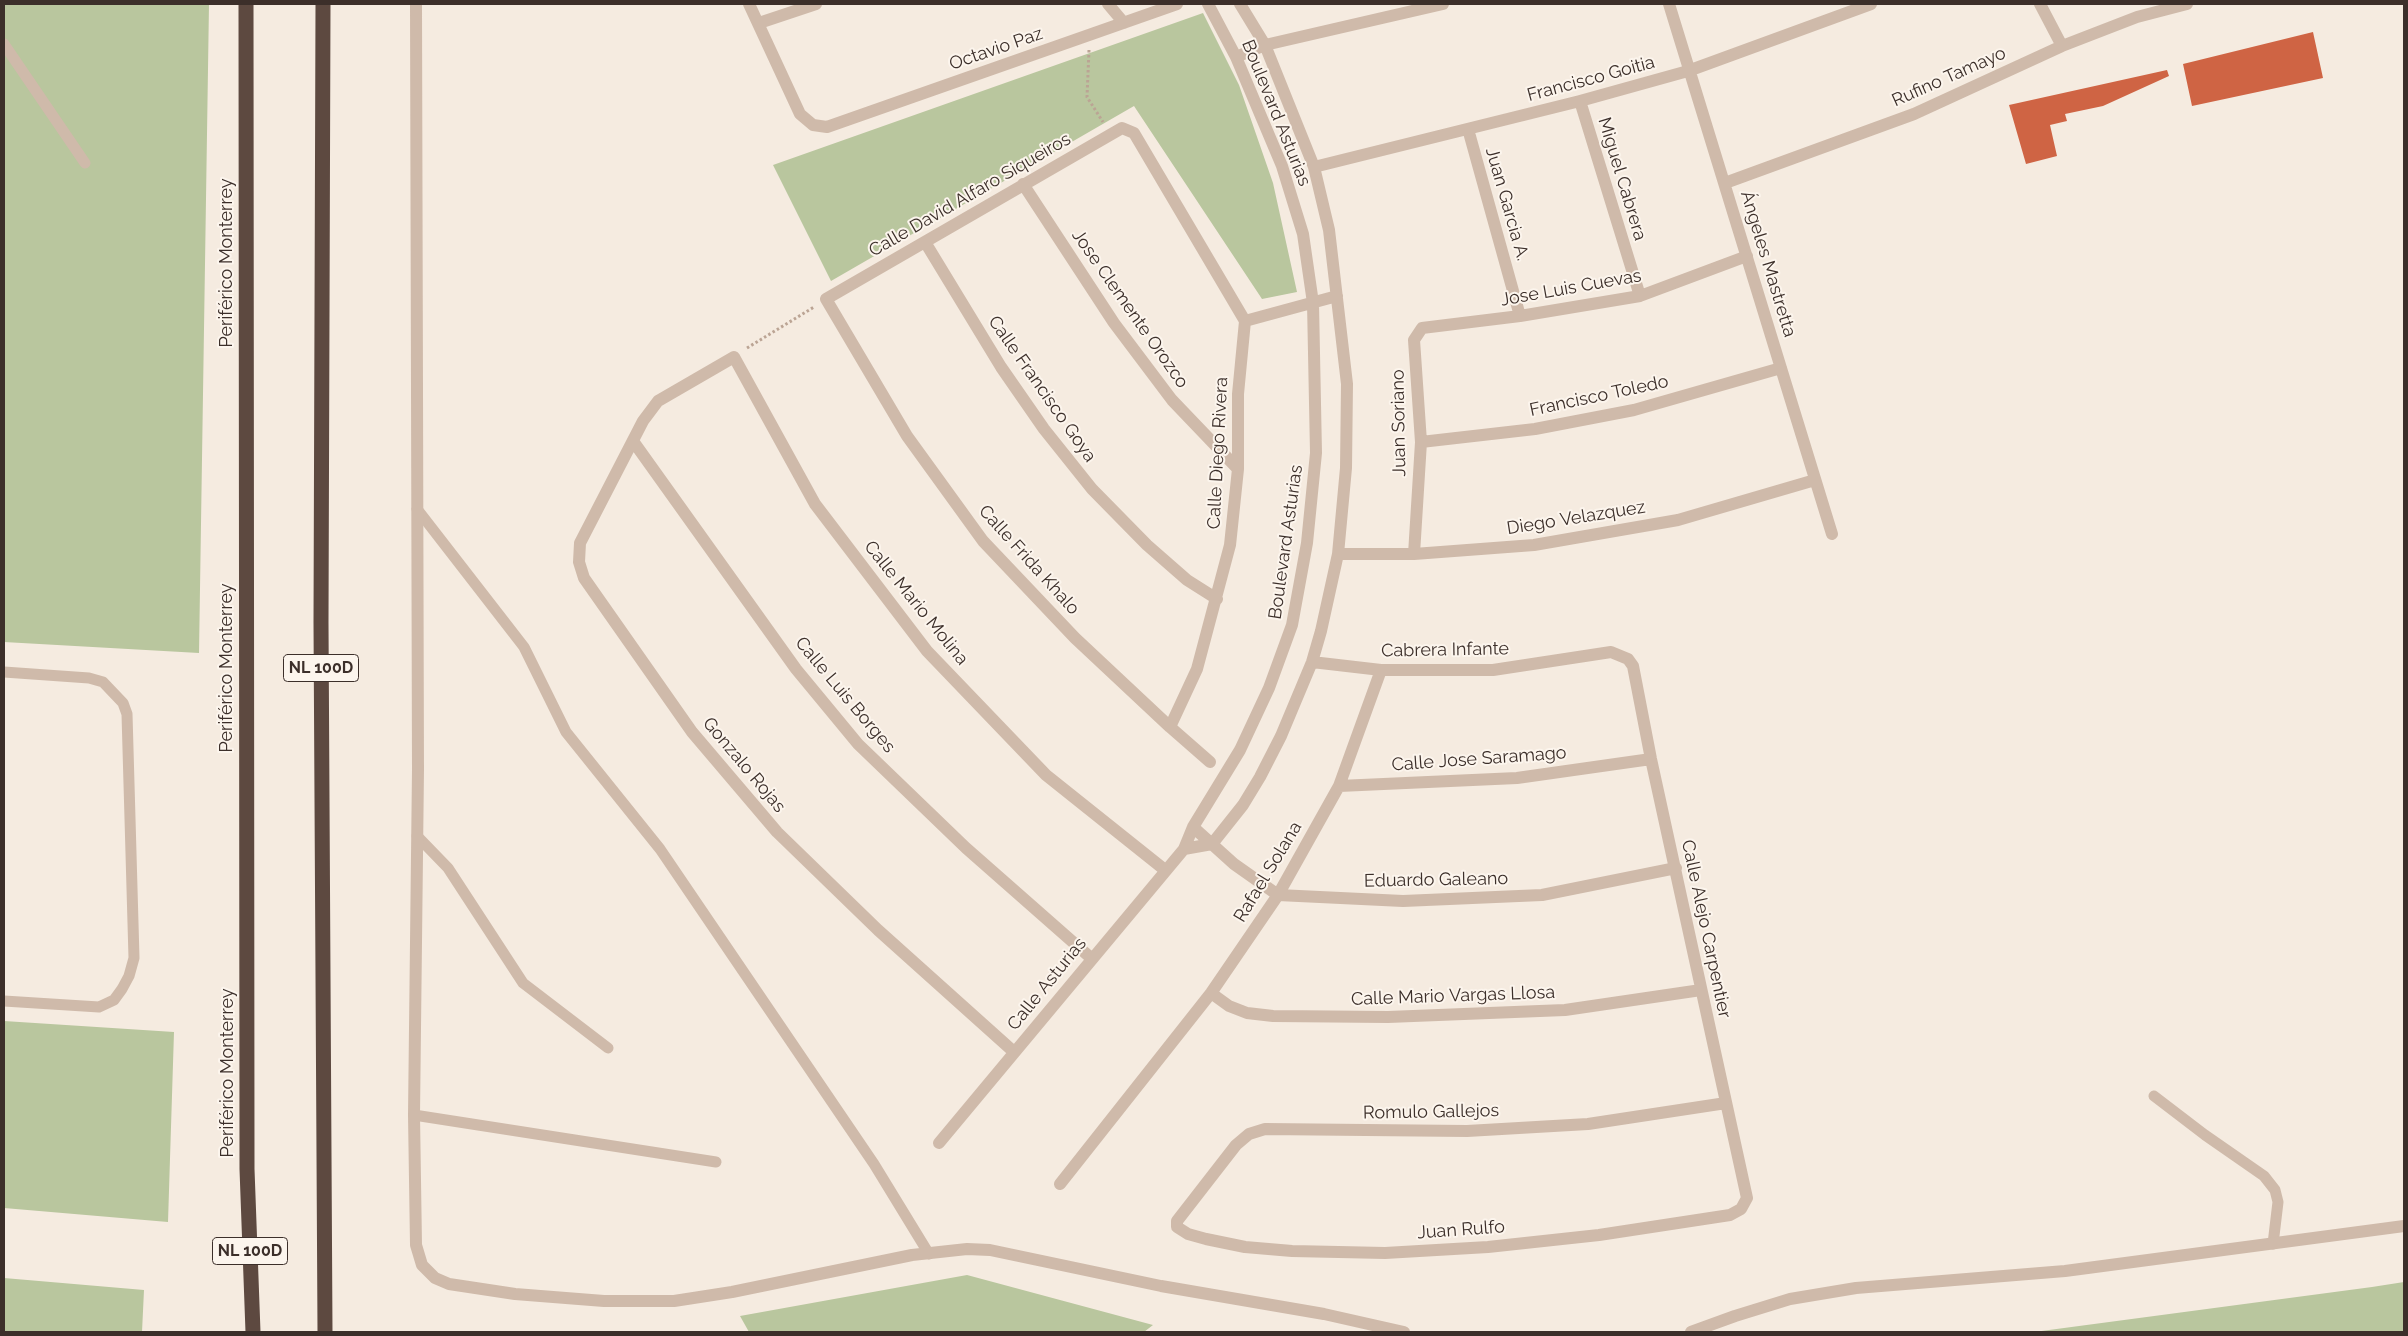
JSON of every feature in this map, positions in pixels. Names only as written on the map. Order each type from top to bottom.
[{"type":"highway","name":"Periférico Monterrey","points":[[246,4],[247,1169],[254,1332]]},
{"type":"highway","name":"NL 100D","points":[[323,4],[320,622],[325,1332]]},
{"type":"street","points":[[416,4],[417,836],[414,1115],[416,1245],[422,1265],[435,1278],[449,1284],[515,1294],[604,1300],[674,1301],[732,1292],[912,1255],[967,1249],[990,1250],[1161,1286],[1324,1314],[1404,1332]]},
{"type":"street","points":[[750,4],[759,23],[816,4]]},
{"type":"street","points":[[1108,4],[1124,23]]},
{"type":"street","name":"Octavio Paz","points":[[759,23],[800,114],[813,125],[826,127],[1177,4]]},
{"type":"street","name":"Boulevard Asturias","points":[[1193,827],[1240,750],[1269,688],[1292,625],[1307,543],[1316,453],[1313,303],[1303,234],[1282,166],[1236,58],[1208,4]]},
{"type":"street","name":"Boulevard Asturias","points":[[1212,844],[1243,805],[1260,777],[1281,736],[1312,662],[1338,554],[1346,468],[1347,384],[1329,230],[1314,167],[1265,45],[1240,4]]},
{"type":"street","points":[[1236,58],[1265,45],[1443,4]]},
{"type":"street","name":"Ángeles Mastretta","points":[[1669,4],[1688,71],[1725,183],[1832,534]]},
{"type":"street","name":"Francisco Goitia","points":[[1314,167],[1580,101],[1688,71],[1871,4]]},
{"type":"street","points":[[2040,4],[2062,46]]},
{"type":"street","name":"Rufino Tamayo","points":[[1725,183],[1914,114],[2062,46],[2137,16],[2187,4]]},
{"type":"street","name":"Miguel Cabrera","points":[[1580,101],[1640,296]]},
{"type":"street","name":"Calle David Alfaro Siqueiros","points":[[826,299],[1109,133],[1122,128],[1134,133],[1245,321]]},
{"type":"street","name":"Juan Garcia A.","points":[[1468,129],[1520,316]]},
{"type":"street","name":"Jose Clemente Orozco","points":[[1023,184],[1114,323],[1172,400],[1238,469]]},
{"type":"street","name":"Calle Francisco Goya","points":[[925,242],[1001,367],[1044,429],[1092,489],[1147,546],[1187,580],[1216,599]]},
{"type":"street","name":"Jose Luis Cuevas","points":[[1425,327],[1520,316],[1640,296],[1747,256]]},
{"type":"street","points":[[1245,321],[1337,296]]},
{"type":"street","name":"Calle Frida Khalo","points":[[826,299],[907,436],[983,541],[1075,638],[1210,762]]},
{"type":"street","name":"Calle Diego Rivera","points":[[1170,727],[1197,669],[1230,545],[1238,469],[1238,394],[1245,321]]},
{"type":"street","name":"Juan Soriano","points":[[1414,554],[1421,442],[1414,340],[1419,331],[1425,327]]},
{"type":"street","name":"Gonzalo Rojas","points":[[734,357],[658,401],[643,421],[580,543],[579,562],[584,578],[692,732],[776,832],[878,930],[1014,1052]]},
{"type":"street","name":"Calle Mario Molina","points":[[734,357],[815,504],[926,651],[1046,775],[1166,870]]},
{"type":"street","name":"Francisco Toledo","points":[[1421,442],[1535,429],[1634,410],[1781,368]]},
{"type":"street","name":"Calle Luis Borges","points":[[633,441],[796,669],[858,744],[966,848],[1091,958]]},
{"type":"street","name":"Diego Velazquez","points":[[1338,554],[1414,554],[1534,545],[1678,520],[1815,480]]},
{"type":"street","name":"Cabrera Infante","points":[[1312,662],[1381,670],[1493,670],[1611,652],[1623,655],[1633,666]]},
{"type":"street","name":"Calle Alejo Carpentier","points":[[1633,666],[1651,760],[1747,1198]]},
{"type":"street","name":"Rafael Solana","points":[[1060,1184],[1211,993],[1278,895],[1339,786],[1381,670]]},
{"type":"street","name":"Calle Jose Saramago","points":[[1339,786],[1516,778],[1651,760]]},
{"type":"street","points":[[1193,827],[1234,864],[1278,895]]},
{"type":"street","name":"Calle Asturias","points":[[939,1143],[1091,958],[1184,849],[1193,827]]},
{"type":"street","points":[[1184,849],[1212,844]]},
{"type":"street","name":"Eduardo Galeano","points":[[1278,895],[1403,901],[1542,895],[1676,868]]},
{"type":"street","name":"Calle Mario Vargas Llosa","points":[[1211,993],[1229,1006],[1247,1012],[1273,1016],[1388,1017],[1565,1010],[1701,990]]},
{"type":"street","name":"Romulo Gallejos","points":[[1178,1221],[1236,1145],[1249,1134],[1265,1129],[1476,1131],[1588,1124],[1726,1102]]},
{"type":"street","name":"Juan Rulfo","points":[[1178,1221],[1177,1227],[1188,1234],[1245,1246],[1292,1251],[1385,1253],[1488,1246],[1599,1235],[1730,1214],[1741,1209],[1747,1198]]},
{"type":"street","points":[[1691,1332],[1790,1299],[1856,1288],[2065,1271],[2404,1226]]},
{"type":"lane","points":[[4,44],[85,163]]},
{"type":"lane","points":[[417,509],[524,647],[566,732],[660,849],[874,1164],[929,1254]]},
{"type":"lane","points":[[4,672],[89,678],[103,682],[123,703],[127,714],[134,958],[129,976],[122,989],[114,1000],[99,1007],[4,1000]]},
{"type":"lane","points":[[417,836],[448,868],[523,983],[608,1048]]},
{"type":"lane","points":[[2154,1096],[2205,1135],[2264,1176],[2275,1190],[2278,1202],[2273,1244]]},
{"type":"lane","points":[[414,1115],[716,1162]]},
{"type":"path","points":[[1090,34],[1087,97],[1109,133]]},
{"type":"path","points":[[734,357],[826,299]]},
{"type":"green space","points":[[4,4],[209,4],[199,653],[4,642]]},
{"type":"green space","points":[[1203,13],[1239,85],[1273,183],[1297,292],[1262,299],[1134,106],[831,281],[773,165]]},
{"type":"green space","points":[[4,1021],[174,1032],[168,1222],[4,1208]]},
{"type":"green space","points":[[967,1275],[1153,1325],[1144,1332],[749,1332],[740,1316]]},
{"type":"green space","points":[[4,1278],[144,1290],[142,1332],[4,1332]]},
{"type":"green space","points":[[2404,1282],[2404,1332],[2034,1332],[2372,1287]]},
{"type":"building","points":[[2313,32],[2323,78],[2192,106],[2183,64]]},
{"type":"building","points":[[2167,70],[2169,76],[2103,106],[2065,114],[2067,121],[2050,125],[2057,156],[2026,164],[2009,105]]}]
